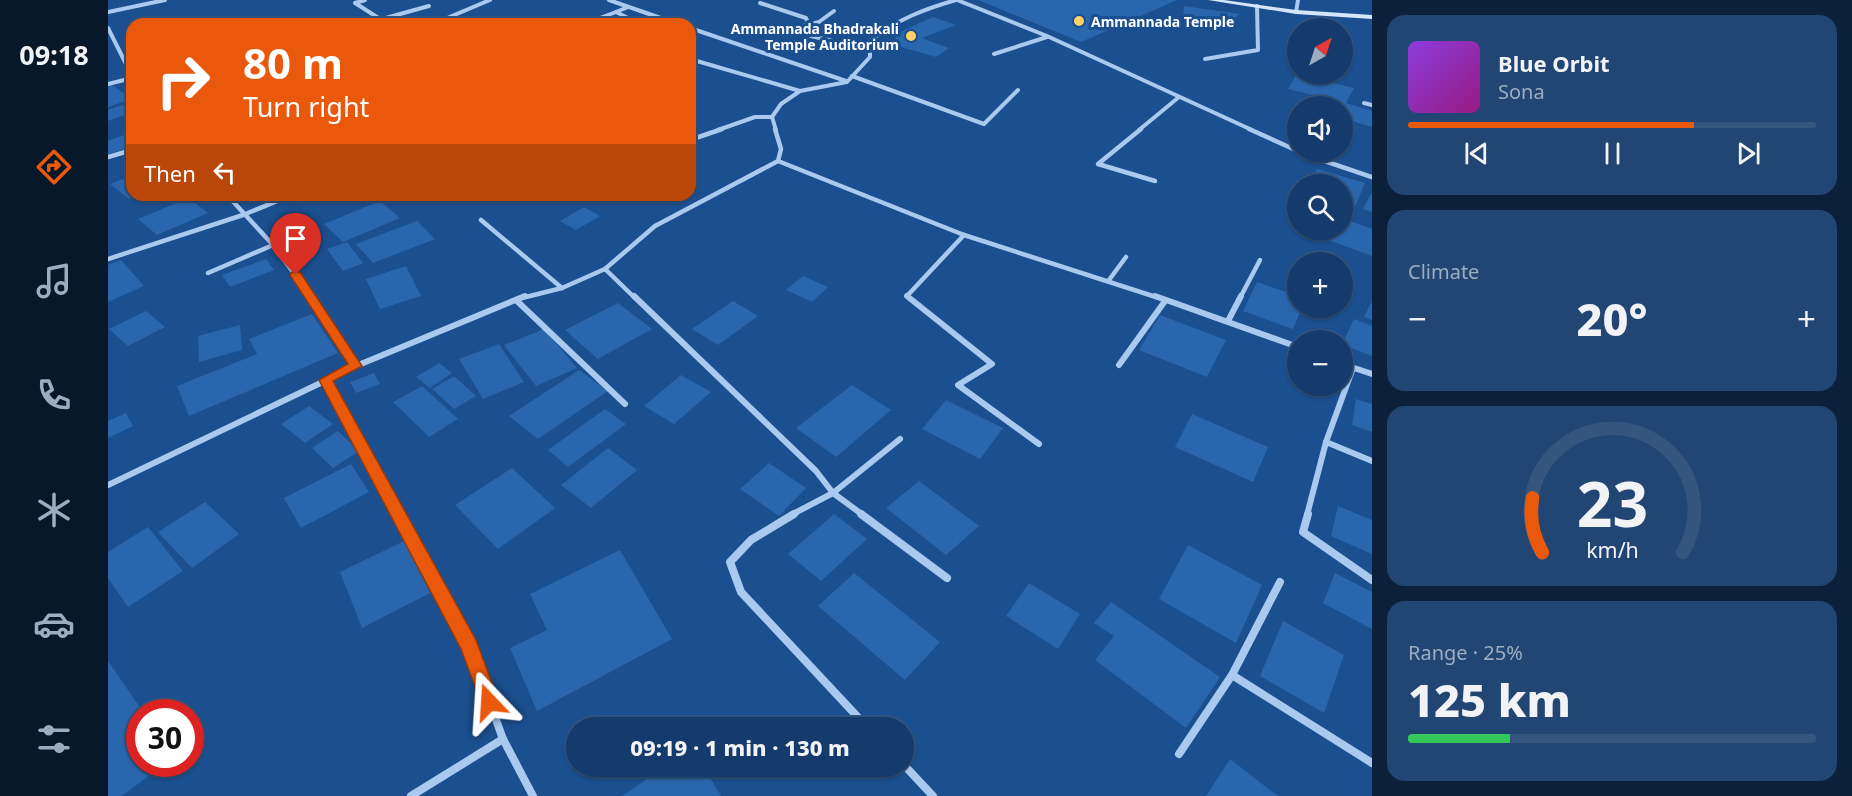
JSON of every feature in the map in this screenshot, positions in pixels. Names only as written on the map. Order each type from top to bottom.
[{"type":"main road","points":[[1210,0],[1296,12],[1372,17]]},
{"type":"street","points":[[108,12],[165,0]]},
{"type":"street","points":[[366,0],[355,3],[380,18]]},
{"type":"street","points":[[447,18],[490,0]]},
{"type":"street","points":[[609,0],[660,18]]},
{"type":"street","points":[[772,117],[781,104],[800,91],[847,82],[870,57],[872,50],[870,41],[891,23],[926,8],[956,0],[1047,36],[1287,146]]},
{"type":"street","points":[[1296,12],[1298,0]]},
{"type":"street","points":[[760,3],[806,18],[809,25]]},
{"type":"street","points":[[386,18],[429,6]]},
{"type":"street","points":[[1205,59],[1258,51],[1257,6]]},
{"type":"street","points":[[600,18],[628,7]]},
{"type":"street","points":[[834,11],[819,22],[795,28],[811,36],[872,50]]},
{"type":"street","points":[[616,12],[628,18]]},
{"type":"street","points":[[108,28],[126,65]]},
{"type":"street","points":[[696,30],[847,82]]},
{"type":"street","points":[[994,54],[1047,36]]},
{"type":"street","points":[[696,61],[800,91]]},
{"type":"street","points":[[852,76],[984,124],[1018,90]]},
{"type":"street","points":[[108,84],[126,79]]},
{"type":"street","points":[[1155,181],[1098,164],[1179,97]]},
{"type":"street","points":[[1364,103],[1372,105]]},
{"type":"street","points":[[696,138],[755,117],[772,117]]},
{"type":"street","points":[[108,485],[356,366],[516,300],[562,288],[605,270],[655,226],[778,161],[781,149],[772,117]]},
{"type":"street","points":[[108,157],[126,152]]},
{"type":"street","points":[[778,161],[964,235],[1109,280],[1287,343]]},
{"type":"street","points":[[1329,162],[1372,177]]},
{"type":"street","points":[[231,201],[273,245],[308,290],[356,366]]},
{"type":"street","points":[[108,259],[243,215],[277,201]]},
{"type":"street","points":[[481,220],[562,288]]},
{"type":"street","points":[[964,235],[907,296],[992,364],[958,385],[1039,444]]},
{"type":"street","points":[[208,273],[273,245]]},
{"type":"street","points":[[1109,280],[1126,257]]},
{"type":"street","points":[[1228,321],[1260,260]]},
{"type":"street","points":[[605,270],[800,455],[833,493],[947,578]]},
{"type":"street","points":[[516,300],[625,404]]},
{"type":"street","points":[[1119,365],[1165,301]]},
{"type":"street","points":[[1353,368],[1372,374]]},
{"type":"street","points":[[326,380],[469,646],[503,739],[533,796]]},
{"type":"street","points":[[1343,396],[1326,442],[1303,532],[1372,580]]},
{"type":"street","points":[[858,717],[741,592],[730,562],[739,550],[769,529],[833,493],[900,439]]},
{"type":"street","points":[[1326,442],[1372,461]]},
{"type":"street","points":[[1179,754],[1232,675],[1280,582]]},
{"type":"street","points":[[1232,675],[1372,763]]},
{"type":"street","points":[[411,796],[503,739]]},
{"type":"street","points":[[914,776],[933,796]]},
{"type":"building","name":"Ammannada Temple","points":[[978,0],[1177,0],[1081,42]]},
{"type":"building","points":[[1184,6],[1240,14],[1230,22],[1203,16],[1197,20],[1183,17]]},
{"type":"building","name":"Ammannada Bhadrakali Temple Auditorium","points":[[933,17],[956,25],[922,38],[949,48],[936,57],[891,44],[900,32]]},
{"type":"building","points":[[1291,84],[1338,84],[1354,88],[1350,96],[1318,96],[1288,89]]},
{"type":"building","points":[[112,85],[126,95],[126,101],[108,107],[108,86]]},
{"type":"building","points":[[122,105],[126,108],[126,114],[108,121],[108,110]]},
{"type":"building","points":[[1353,105],[1372,111],[1372,127],[1353,121]]},
{"type":"building","points":[[126,134],[126,149],[108,154],[108,141]]},
{"type":"building","points":[[1317,169],[1334,174],[1314,174]]},
{"type":"building","points":[[126,177],[126,197],[110,184]]},
{"type":"building","points":[[1353,180],[1365,183],[1355,207],[1353,206]]},
{"type":"building","points":[[1372,192],[1372,212],[1363,209]]},
{"type":"building","points":[[182,201],[193,201],[208,213],[157,235],[138,219]]},
{"type":"building","points":[[380,201],[400,218],[343,242],[324,224]]},
{"type":"building","points":[[584,207],[600,216],[576,230],[560,221]]},
{"type":"building","points":[[417,221],[435,239],[373,263],[356,244]]},
{"type":"building","points":[[1353,222],[1372,229],[1372,256],[1328,240],[1353,240]]},
{"type":"building","points":[[347,242],[363,263],[343,271],[327,249]]},
{"type":"building","points":[[266,259],[274,270],[230,287],[222,275]]},
{"type":"building","points":[[121,260],[144,286],[108,302],[108,265]]},
{"type":"building","points":[[406,266],[421,296],[380,309],[366,279]]},
{"type":"building","points":[[803,276],[828,287],[812,302],[786,290]]},
{"type":"building","points":[[1257,282],[1287,292],[1287,318],[1298,318],[1293,329],[1243,311]]},
{"type":"building","points":[[733,301],[758,316],[718,345],[692,329]]},
{"type":"building","points":[[1372,301],[1372,320],[1364,317]]},
{"type":"building","points":[[618,303],[652,329],[598,359],[565,330]]},
{"type":"building","points":[[146,311],[165,327],[128,346],[109,329]]},
{"type":"building","points":[[312,314],[338,353],[189,416],[177,386],[257,354],[249,339]]},
{"type":"building","points":[[1160,315],[1226,340],[1207,377],[1139,350]]},
{"type":"building","points":[[1354,319],[1372,326],[1372,356],[1353,348],[1353,330],[1349,330]]},
{"type":"building","points":[[240,325],[242,350],[199,362],[198,336]]},
{"type":"building","points":[[544,329],[577,368],[536,386],[504,345]]},
{"type":"building","points":[[499,344],[524,382],[483,399],[459,359]]},
{"type":"building","points":[[439,363],[452,373],[430,388],[416,377]]},
{"type":"building","points":[[579,370],[608,391],[538,439],[509,416]]},
{"type":"building","points":[[374,373],[380,384],[356,393],[350,382]]},
{"type":"building","points":[[681,375],[711,392],[674,424],[644,406]]},
{"type":"building","points":[[454,376],[476,396],[454,409],[432,389]]},
{"type":"building","points":[[852,385],[891,410],[836,457],[796,428]]},
{"type":"building","points":[[422,386],[458,419],[429,437],[393,402]]},
{"type":"building","points":[[1356,399],[1372,404],[1372,432],[1352,425]]},
{"type":"building","points":[[946,400],[1003,428],[980,459],[922,429]]},
{"type":"building","points":[[309,406],[333,424],[305,443],[281,424]]},
{"type":"building","points":[[605,409],[626,424],[568,467],[548,450]]},
{"type":"building","points":[[126,413],[133,426],[108,438],[108,421]]},
{"type":"building","points":[[1192,414],[1268,447],[1253,482],[1175,447]]},
{"type":"building","points":[[338,431],[359,451],[333,468],[312,448]]},
{"type":"building","points":[[608,448],[637,470],[591,508],[561,485]]},
{"type":"building","points":[[769,463],[806,488],[779,516],[740,489]]},
{"type":"building","points":[[351,464],[369,492],[301,528],[284,498]]},
{"type":"building","points":[[512,468],[555,508],[498,549],[455,505]]},
{"type":"building","points":[[919,481],[979,526],[946,555],[886,508]]},
{"type":"building","points":[[205,502],[239,534],[192,568],[158,532]]},
{"type":"building","points":[[1338,506],[1372,520],[1372,554],[1331,536]]},
{"type":"building","points":[[834,514],[867,539],[821,581],[788,554]]},
{"type":"building","points":[[148,527],[183,571],[128,607],[108,578],[108,552]]},
{"type":"building","points":[[404,541],[430,593],[362,628],[340,572]]},
{"type":"building","points":[[1188,545],[1262,585],[1236,643],[1159,599]]},
{"type":"building","points":[[620,550],[672,639],[537,711],[510,648],[547,630],[530,594]]},
{"type":"building","points":[[854,573],[940,642],[905,680],[818,606]]},
{"type":"building","points":[[1335,573],[1372,592],[1372,629],[1323,603]]},
{"type":"building","points":[[1029,583],[1080,614],[1058,649],[1006,616]]},
{"type":"building","points":[[1111,602],[1220,677],[1186,728],[1095,660],[1114,636],[1094,623]]},
{"type":"building","points":[[1283,621],[1344,655],[1324,713],[1260,676]]},
{"type":"building","points":[[108,661],[134,699],[126,699],[126,777],[147,777],[122,796],[108,796]]},
{"type":"building","points":[[1230,759],[1278,796],[1206,796]]},
{"type":"building","points":[[650,777],[710,777],[721,796],[622,796]]},
{"type":"place","name":"Ammannada Temple","points":[[1079,21]]},
{"type":"place","name":"Ammannada Bhadrakali Temple Auditorium","points":[[911,36]]},
{"type":"route","points":[[296,275],[356,366],[326,380],[469,646],[489,702]]}]
